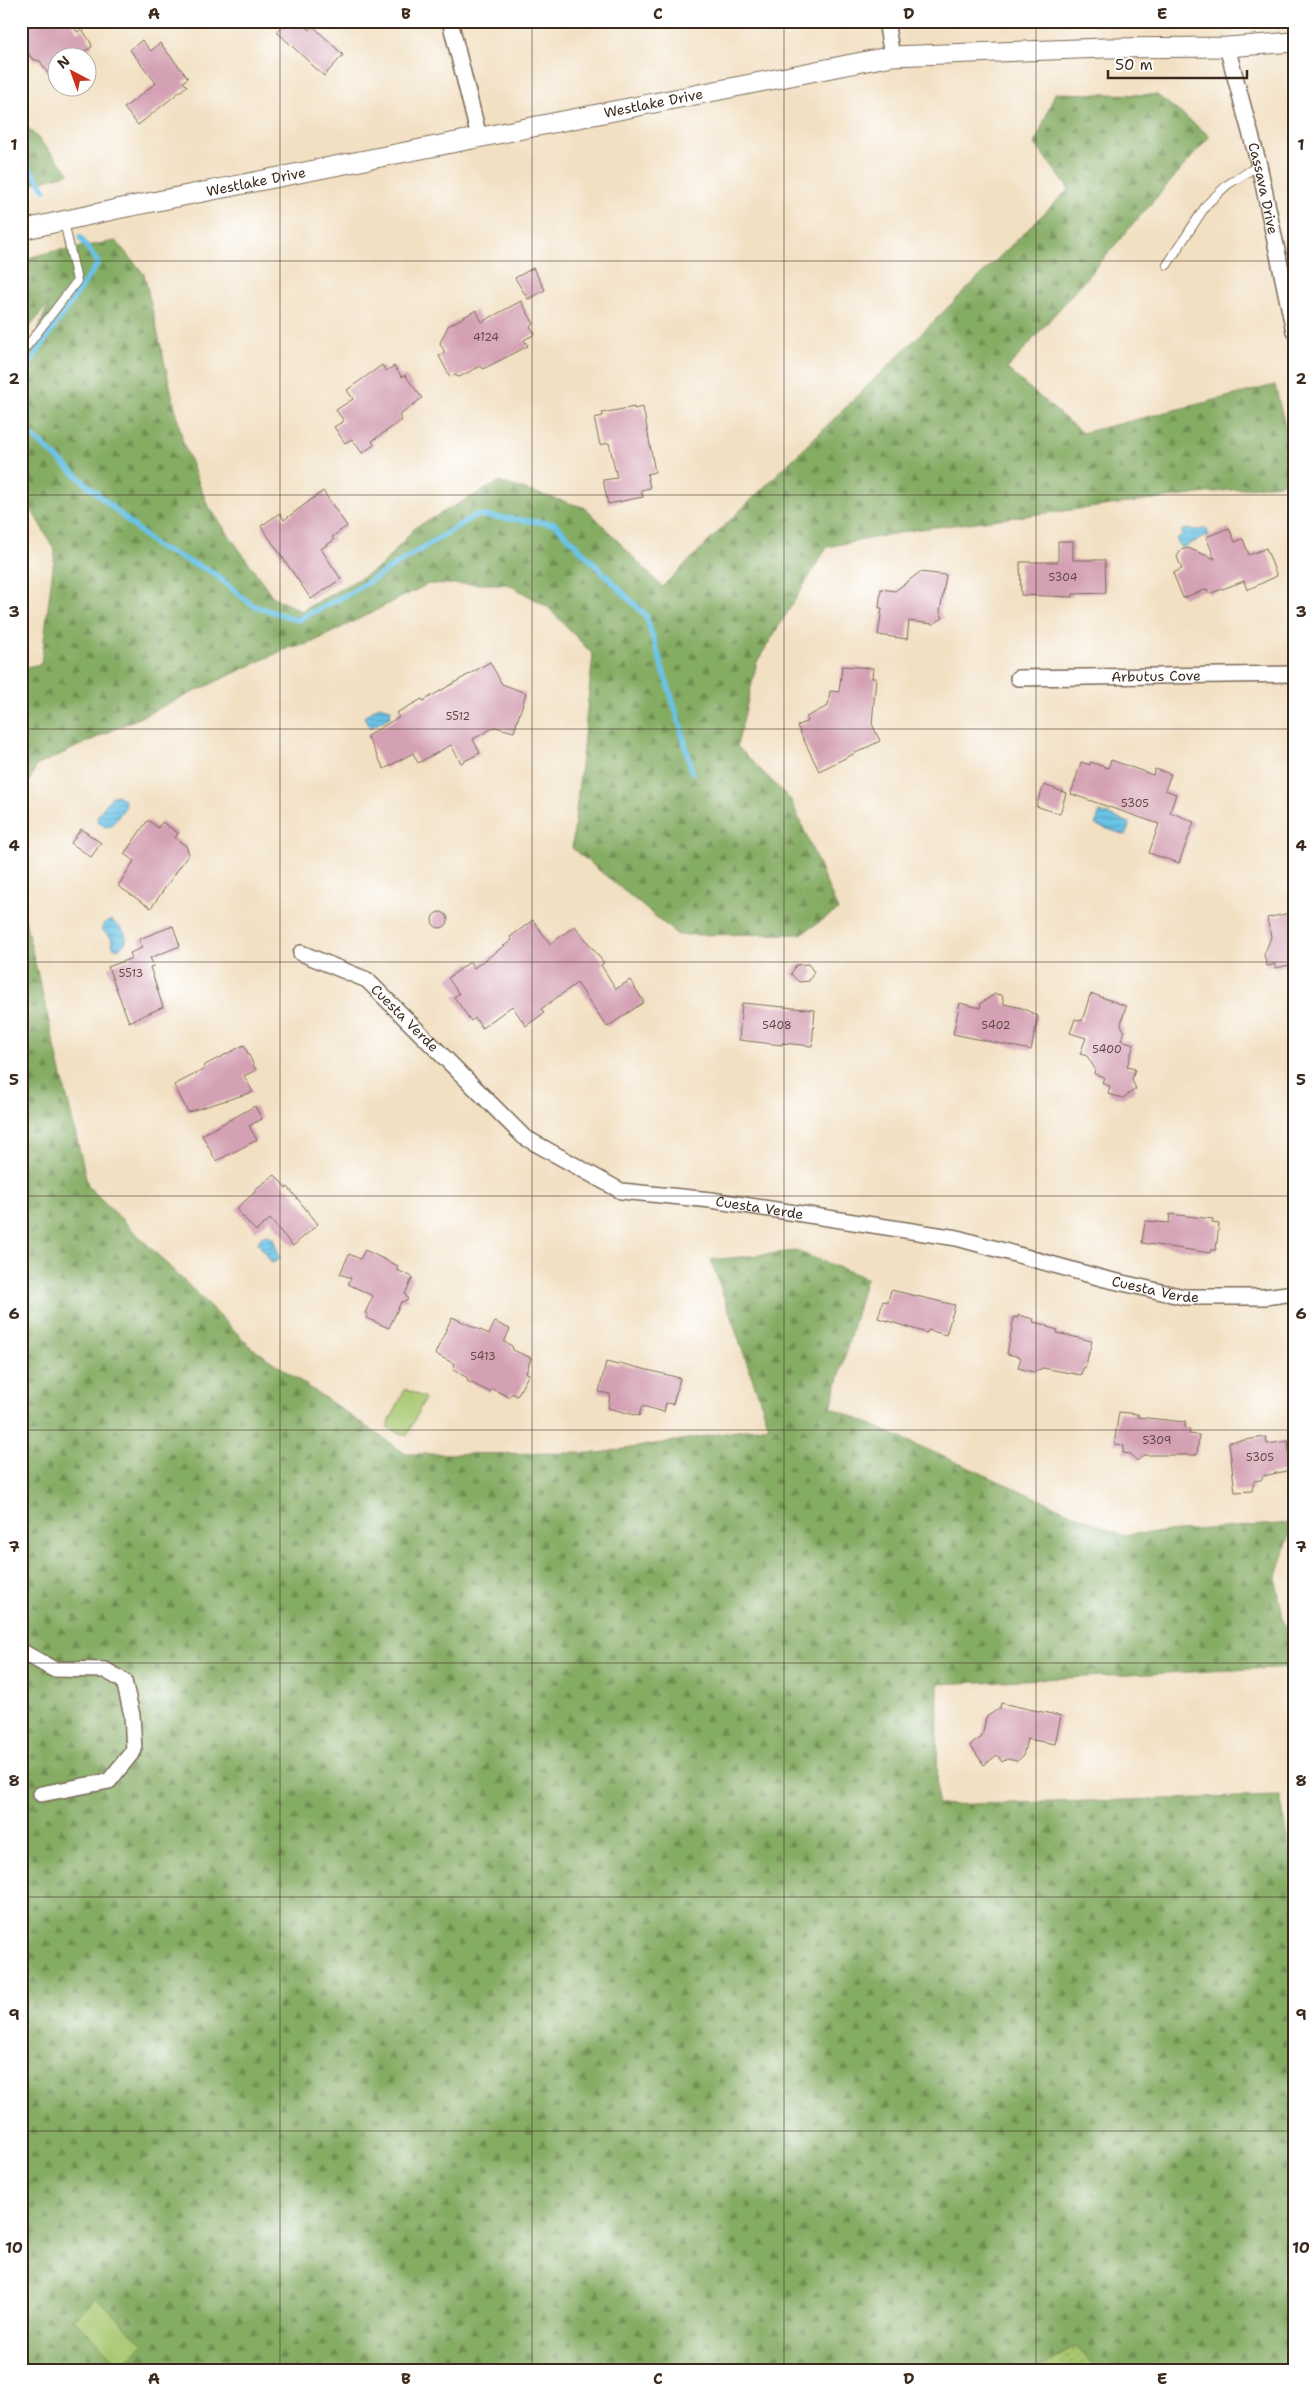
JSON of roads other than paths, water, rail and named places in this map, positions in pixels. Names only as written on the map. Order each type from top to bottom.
[{"type":"street","points":[[450,21],[479,137]]},
{"type":"street","points":[[886,21],[892,56]]},
{"type":"street","name":"Westlake Drive","points":[[21,230],[892,56],[1104,48],[1226,47],[1294,42]]},
{"type":"street","name":"Cassava Drive","points":[[1226,47],[1259,165],[1294,331]]},
{"type":"street","name":"Arbutus Cove","points":[[1018,678],[1294,674]]},
{"type":"street","name":"Cuesta Verde","points":[[301,953],[367,980],[524,1137],[621,1192],[711,1200],[957,1238],[1105,1280],[1184,1297],[1264,1298],[1294,1293]]},
{"type":"street","points":[[21,1650],[53,1669],[105,1670],[124,1682],[132,1715],[134,1750],[109,1781],[41,1794]]},
{"type":"lane","points":[[1167,265],[1207,204],[1228,184],[1259,165]]},
{"type":"lane","points":[[21,354],[77,281],[64,221]]},
{"type":"water","points":[[1206,528],[1209,535],[1181,548],[1176,539],[1183,535],[1181,531]]},
{"type":"water","points":[[379,706],[391,709],[390,717],[370,728],[364,717]]},
{"type":"water","points":[[117,795],[124,800],[126,806],[111,826],[105,827],[98,822],[97,817],[112,796]]},
{"type":"water","points":[[1100,812],[1130,823],[1126,835],[1095,825]]},
{"type":"water","points":[[111,920],[122,930],[126,938],[126,942],[119,949],[113,947],[111,937],[102,930],[103,924]]},
{"type":"water","points":[[268,1235],[273,1238],[280,1259],[272,1263],[258,1243],[262,1236]]},
{"type":"waterway","points":[[21,155],[45,190]]},
{"type":"waterway","points":[[80,237],[98,263],[29,364],[28,432],[156,546],[212,572],[252,605],[297,620],[352,592],[476,515],[555,524],[646,616],[680,724],[692,772]]}]
